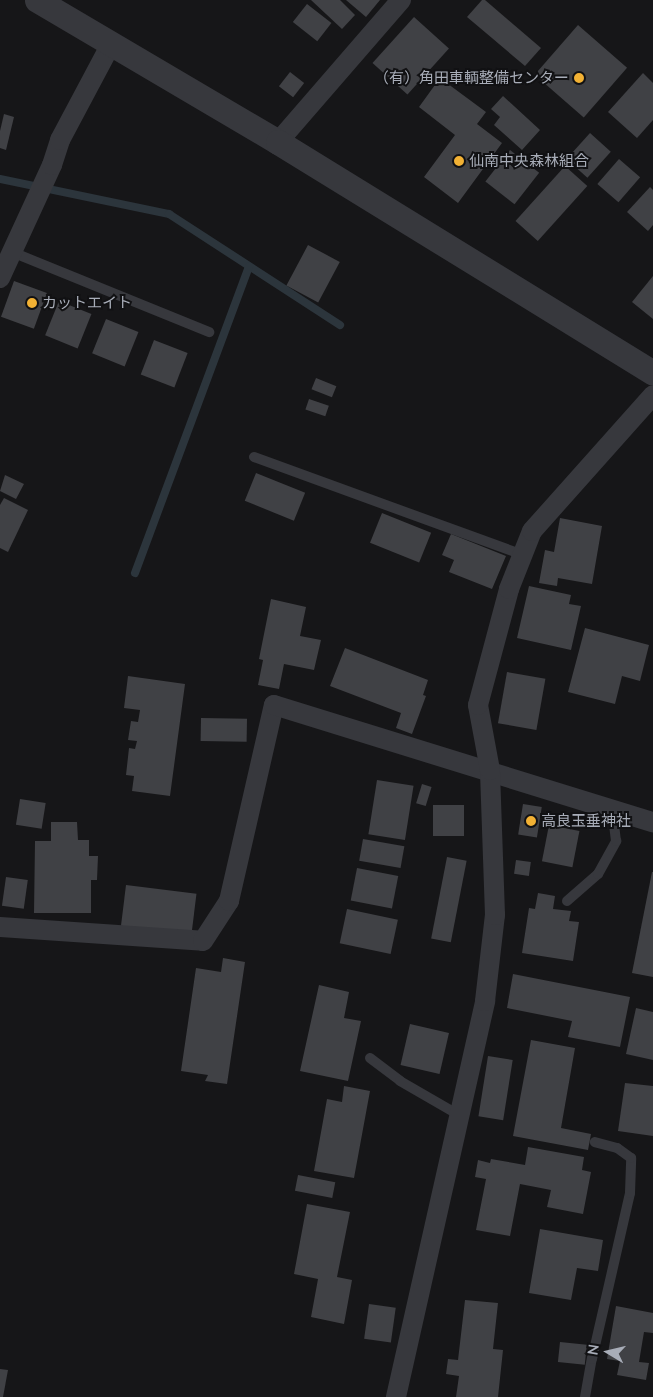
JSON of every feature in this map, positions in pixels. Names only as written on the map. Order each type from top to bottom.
[{"type":"street","points":[[37,0],[278,142],[653,373]]},
{"type":"street","points":[[278,142],[401,0]]},
{"type":"street","points":[[0,278],[52,166],[60,140],[110,44]]},
{"type":"street","points":[[396,1397],[485,1001],[495,915],[490,770],[478,705],[509,589],[532,531],[653,395]]},
{"type":"street","points":[[0,927],[203,941],[229,901],[274,705],[490,770],[653,822]]},
{"type":"lane","points":[[12,252],[209,332]]},
{"type":"lane","points":[[254,457],[523,555]]},
{"type":"lane","points":[[567,901],[598,874],[616,841],[612,809]]},
{"type":"lane","points":[[370,1058],[400,1081],[460,1115]]},
{"type":"lane","points":[[585,1397],[630,1193],[631,1158],[617,1148],[595,1142]]},
{"type":"building","points":[[311,0],[340,0],[355,15],[342,29]]},
{"type":"building","points":[[346,0],[380,0],[366,17]]},
{"type":"building","points":[[482,0],[485,0],[541,48],[525,66],[467,17]]},
{"type":"building","points":[[307,4],[331,23],[317,41],[293,22]]},
{"type":"building","points":[[414,17],[449,48],[407,95],[373,63]]},
{"type":"building","points":[[578,25],[627,68],[584,117],[535,75]]},
{"type":"building","points":[[290,72],[304,83],[293,97],[279,86]]},
{"type":"building","points":[[643,73],[653,83],[653,120],[637,138],[608,112]]},
{"type":"building","points":[[440,78],[486,112],[477,124],[502,143],[458,203],[424,177],[455,135],[419,107]]},
{"type":"building","points":[[503,96],[540,130],[522,150],[494,125],[500,117],[491,109]]},
{"type":"building","points":[[4,114],[14,117],[6,150],[0,148],[0,131]]},
{"type":"building","points":[[590,133],[611,152],[587,178],[567,159]]},
{"type":"building","points":[[510,150],[539,173],[515,204],[485,182]]},
{"type":"building","points":[[619,159],[640,177],[618,202],[597,184]]},
{"type":"building","points":[[565,166],[587,186],[538,241],[515,221]]},
{"type":"building","points":[[650,187],[653,190],[653,225],[648,231],[627,212]]},
{"type":"building","points":[[308,245],[340,262],[318,303],[286,286]]},
{"type":"building","points":[[653,276],[653,319],[632,302]]},
{"type":"building","points":[[14,281],[47,293],[34,329],[1,317]]},
{"type":"building","points":[[59,301],[91,314],[78,348],[45,335]]},
{"type":"building","points":[[106,319],[138,332],[125,366],[92,353]]},
{"type":"building","points":[[154,340],[188,353],[174,387],[141,375]]},
{"type":"building","points":[[316,378],[336,386],[332,397],[312,389]]},
{"type":"building","points":[[309,399],[329,406],[325,416],[305,409]]},
{"type":"building","points":[[256,473],[305,493],[294,521],[245,501]]},
{"type":"building","points":[[5,475],[24,484],[16,499],[0,491]]},
{"type":"building","points":[[4,498],[28,510],[8,552],[0,548],[0,505]]},
{"type":"building","points":[[382,513],[431,533],[419,563],[370,543]]},
{"type":"building","points":[[560,518],[602,526],[592,584],[558,578],[557,586],[539,583],[545,550],[554,552]]},
{"type":"building","points":[[451,534],[506,556],[492,589],[449,572],[454,560],[442,555]]},
{"type":"building","points":[[529,586],[571,595],[569,604],[581,606],[571,650],[517,638]]},
{"type":"building","points":[[271,599],[306,607],[300,636],[321,640],[314,670],[284,664],[279,689],[258,685],[263,660],[259,659]]},
{"type":"building","points":[[585,628],[649,645],[640,681],[622,676],[615,704],[568,692]]},
{"type":"building","points":[[345,648],[428,680],[423,695],[426,696],[412,734],[396,728],[401,713],[330,686]]},
{"type":"building","points":[[507,672],[545,679],[536,730],[498,723]]},
{"type":"building","points":[[128,676],[185,684],[170,796],[132,791],[134,776],[126,775],[129,748],[135,749],[137,741],[128,740],[131,721],[138,722],[140,710],[124,708]]},
{"type":"building","points":[[201,718],[247,719],[247,742],[201,741]]},
{"type":"building","points":[[377,780],[414,786],[405,840],[368,834]]},
{"type":"building","points":[[422,784],[432,787],[426,806],[416,803]]},
{"type":"building","points":[[20,799],[46,803],[42,829],[16,825]]},
{"type":"building","name":"高良玉垂神社","points":[[523,804],[542,807],[537,838],[518,835]]},
{"type":"building","points":[[433,805],[464,805],[464,836],[433,836]]},
{"type":"building","points":[[51,822],[77,822],[78,840],[89,840],[89,856],[98,856],[97,880],[91,880],[91,913],[34,913],[35,841],[51,841]]},
{"type":"building","points":[[549,825],[579,831],[572,867],[542,861]]},
{"type":"building","points":[[363,839],[404,846],[401,868],[359,861]]},
{"type":"building","points":[[447,857],[467,861],[451,942],[431,938]]},
{"type":"building","points":[[516,860],[531,862],[529,876],[514,874]]},
{"type":"building","points":[[357,868],[398,876],[392,908],[351,900]]},
{"type":"building","points":[[653,872],[653,977],[632,973]]},
{"type":"building","points":[[6,877],[28,880],[24,909],[2,906]]},
{"type":"building","points":[[126,885],[196,894],[191,934],[121,926]]},
{"type":"building","points":[[538,893],[555,896],[553,909],[571,911],[569,921],[579,922],[573,961],[522,953],[529,908],[535,909]]},
{"type":"building","points":[[347,909],[398,920],[391,954],[340,943]]},
{"type":"building","points":[[223,958],[245,962],[227,1084],[205,1081],[208,1075],[181,1071],[196,968],[221,972]]},
{"type":"building","points":[[513,974],[630,997],[620,1047],[568,1037],[572,1021],[507,1008]]},
{"type":"building","points":[[319,985],[349,992],[344,1018],[361,1021],[348,1081],[300,1071]]},
{"type":"building","points":[[636,1008],[653,1012],[653,1060],[626,1054]]},
{"type":"building","points":[[410,1024],[449,1033],[440,1074],[401,1065]]},
{"type":"building","points":[[531,1040],[575,1048],[561,1128],[591,1134],[588,1150],[513,1136]]},
{"type":"building","points":[[488,1056],[513,1060],[503,1120],[478,1116]]},
{"type":"building","points":[[625,1083],[653,1086],[653,1136],[618,1131]]},
{"type":"building","points":[[344,1086],[370,1091],[354,1178],[314,1171],[327,1099],[342,1102]]},
{"type":"building","points":[[528,1147],[584,1157],[582,1170],[591,1172],[583,1214],[547,1207],[551,1190],[520,1184],[510,1236],[476,1230],[486,1179],[475,1177],[478,1160],[490,1163],[491,1159],[525,1165]]},
{"type":"building","points":[[298,1175],[335,1182],[332,1198],[295,1191]]},
{"type":"building","points":[[307,1204],[350,1212],[337,1277],[352,1280],[344,1324],[311,1317],[318,1279],[294,1274]]},
{"type":"building","points":[[540,1229],[603,1240],[598,1271],[577,1268],[571,1300],[529,1293]]},
{"type":"building","points":[[465,1300],[498,1303],[493,1349],[503,1350],[498,1397],[456,1397],[459,1376],[446,1374],[448,1359],[458,1360]]},
{"type":"building","points":[[369,1304],[396,1308],[391,1342],[364,1339]]},
{"type":"building","points":[[616,1306],[653,1313],[653,1333],[644,1332],[639,1362],[649,1363],[646,1380],[617,1375],[620,1361],[607,1359]]},
{"type":"building","points":[[560,1342],[587,1345],[585,1365],[558,1362]]},
{"type":"building","points":[[0,1369],[8,1370],[3,1397],[0,1397]]},
{"type":"waterway","points":[[0,179],[169,214],[340,325]]},
{"type":"waterway","points":[[135,573],[249,266]]},
{"type":"place","name":"（有）角田車輌整備センター","points":[[579,78]]},
{"type":"place","name":"仙南中央森林組合","points":[[459,161]]},
{"type":"place","name":"カットエイト","points":[[32,303]]},
{"type":"place","name":"高良玉垂神社","points":[[531,821]]}]
